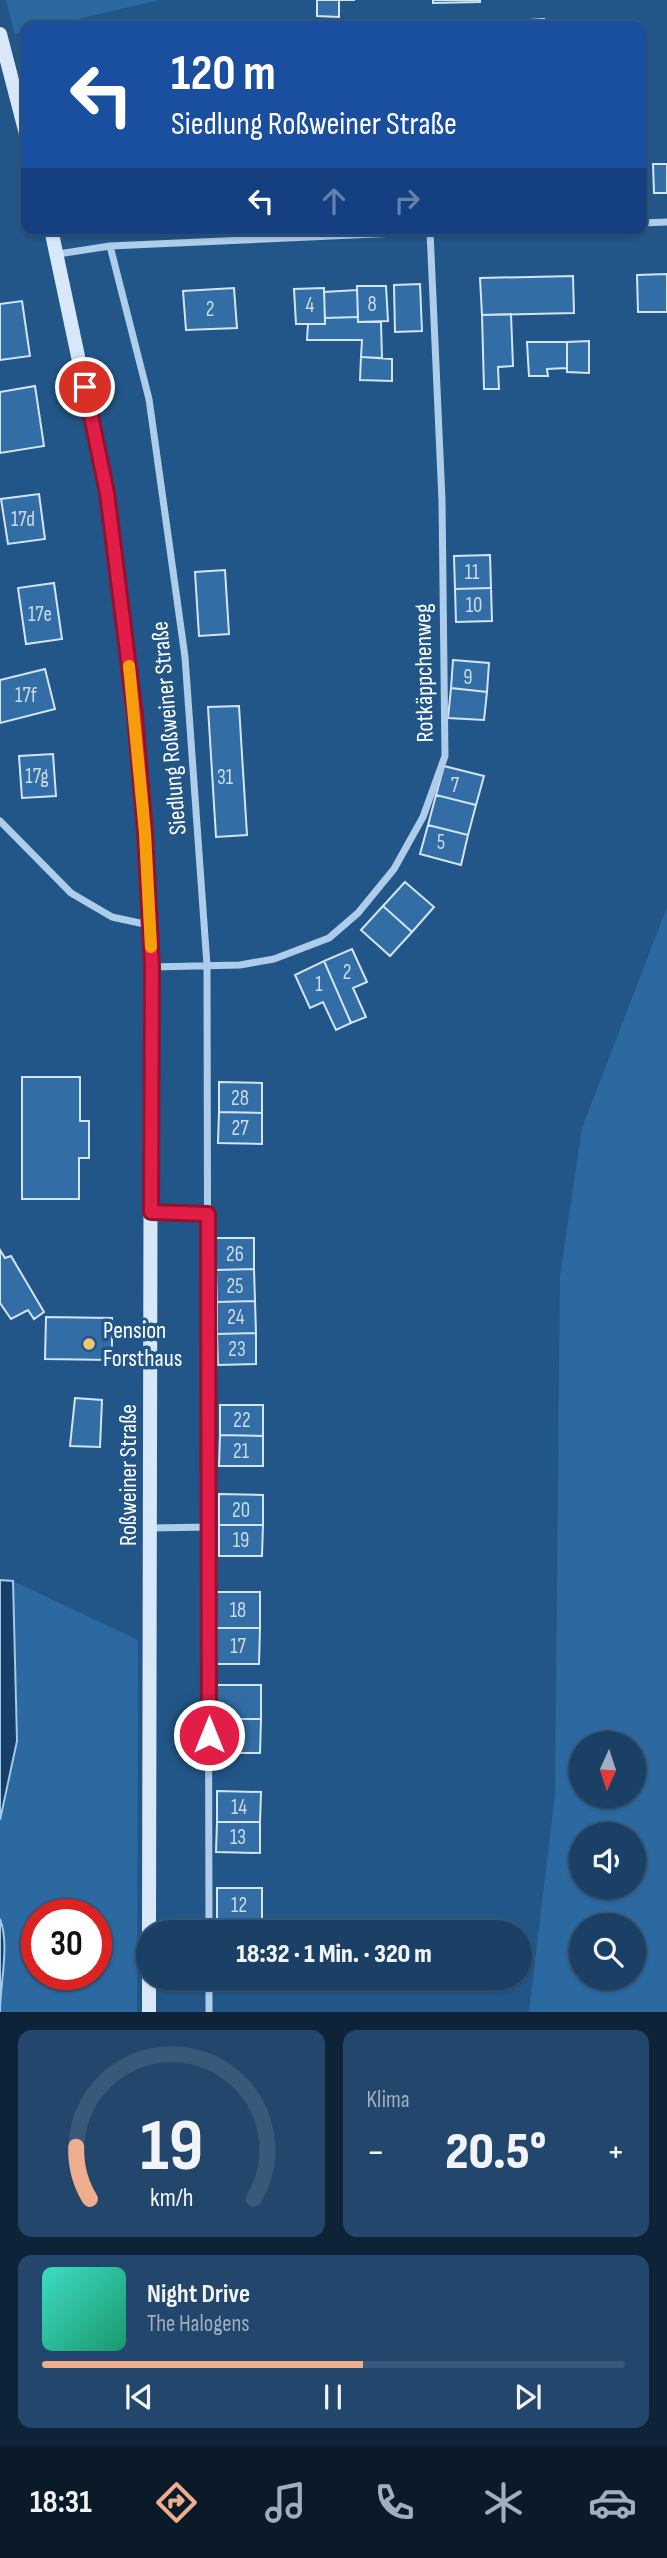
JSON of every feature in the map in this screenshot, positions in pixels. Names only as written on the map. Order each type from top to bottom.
[{"type":"main road","points":[[0,34],[21,115]]},
{"type":"main road","name":"Roßweiner Straße","points":[[53,235],[107,493],[135,715],[145,833],[152,967],[149,1920]]},
{"type":"main road","points":[[149,1990],[149,2012]]},
{"type":"street","points":[[647,223],[667,222]]},
{"type":"street","points":[[58,254],[110,246],[345,235]]},
{"type":"street","name":"Rotkäppchenweg","points":[[152,967],[240,965],[274,959],[329,938],[358,913],[394,869],[424,817],[445,756],[442,500],[430,235]]},
{"type":"street","name":"Siedlung Roßweiner Straße","points":[[110,246],[149,399],[185,657],[207,965],[209,1920]]},
{"type":"street","points":[[0,821],[71,893],[112,917],[150,925]]},
{"type":"street","points":[[151,1212],[208,1214]]},
{"type":"street","points":[[151,1528],[209,1527]]},
{"type":"street","points":[[209,1990],[209,2012]]},
{"type":"shaded area","points":[[6,0],[160,0],[69,21],[21,21],[21,32],[15,34]]},
{"type":"shaded area","points":[[667,907],[667,2012],[529,2012],[555,1794],[560,1276],[582,1128]]},
{"type":"shaded area","points":[[0,1580],[13,1581],[17,1741],[0,1820]]},
{"type":"shaded area","points":[[13,1581],[138,1640],[137,2012],[0,2012],[5,1941],[0,1919],[0,1820],[17,1741]]},
{"type":"shaded area","points":[[0,1919],[4,1952],[0,2012]]},
{"type":"building","points":[[317,0],[339,0],[339,17],[317,16]]},
{"type":"building","points":[[433,0],[480,0],[480,2],[433,3]]},
{"type":"building","points":[[653,164],[667,164],[667,193],[654,193]]},
{"type":"building","points":[[667,274],[667,312],[638,312],[637,275]]},
{"type":"building","points":[[573,276],[574,313],[482,315],[480,278]]},
{"type":"building","points":[[420,284],[422,331],[395,332],[394,285]]},
{"type":"building","points":[[357,286],[386,286],[388,321],[358,322]]},
{"type":"building","points":[[234,288],[237,328],[186,330],[183,291]]},
{"type":"building","points":[[324,288],[325,324],[296,324],[294,289]]},
{"type":"building","points":[[357,290],[358,317],[325,318],[324,292]]},
{"type":"building","points":[[22,301],[30,356],[0,360],[0,304]]},
{"type":"building","points":[[511,314],[513,366],[498,367],[499,389],[484,389],[482,315]]},
{"type":"building","points":[[358,317],[358,322],[381,322],[382,358],[361,357],[362,340],[307,340],[308,324],[325,324],[325,318]]},
{"type":"building","points":[[589,341],[589,373],[567,372],[567,342]]},
{"type":"building","points":[[527,342],[567,342],[567,368],[547,369],[548,376],[529,376]]},
{"type":"building","points":[[361,357],[392,359],[392,381],[360,380]]},
{"type":"building","points":[[35,386],[44,446],[0,453],[0,392]]},
{"type":"building","points":[[39,494],[45,539],[8,544],[1,499]]},
{"type":"building","points":[[490,555],[491,588],[455,589],[454,556]]},
{"type":"building","points":[[225,570],[229,634],[199,636],[195,572]]},
{"type":"building","points":[[54,583],[62,639],[26,644],[18,588]]},
{"type":"building","points":[[491,588],[492,621],[456,622],[455,589]]},
{"type":"building","points":[[453,660],[489,663],[487,692],[451,688]]},
{"type":"building","points":[[45,669],[55,709],[0,723],[0,680]]},
{"type":"building","points":[[451,688],[487,692],[484,720],[448,718]]},
{"type":"building","points":[[239,706],[247,835],[216,837],[208,707]]},
{"type":"building","points":[[53,754],[56,796],[22,798],[19,756]]},
{"type":"building","points":[[444,766],[484,776],[476,805],[436,795]]},
{"type":"building","points":[[436,795],[476,805],[468,835],[428,825]]},
{"type":"building","points":[[428,825],[468,835],[461,865],[420,854]]},
{"type":"building","points":[[405,882],[434,907],[412,932],[383,906]]},
{"type":"building","points":[[383,906],[412,932],[390,956],[361,930]]},
{"type":"building","points":[[352,949],[367,982],[353,988],[366,1017],[351,1023],[324,961]]},
{"type":"building","points":[[324,961],[351,1023],[336,1030],[323,1002],[310,1008],[295,975]]},
{"type":"building","points":[[22,1077],[80,1077],[80,1121],[89,1121],[89,1158],[79,1158],[79,1199],[22,1199]]},
{"type":"building","points":[[219,1082],[262,1083],[262,1113],[219,1112]]},
{"type":"building","points":[[219,1112],[262,1113],[262,1144],[218,1143]]},
{"type":"building","points":[[215,1238],[254,1238],[254,1269],[216,1270]]},
{"type":"building","points":[[0,1250],[5,1258],[11,1256],[44,1312],[34,1319],[28,1310],[11,1319],[0,1303]]},
{"type":"building","points":[[254,1269],[255,1301],[217,1302],[216,1270]]},
{"type":"building","points":[[255,1301],[256,1333],[217,1334],[217,1302]]},
{"type":"building","points":[[46,1317],[112,1318],[112,1360],[45,1359]]},
{"type":"building","points":[[256,1333],[256,1364],[218,1365],[217,1334]]},
{"type":"building","points":[[75,1398],[102,1400],[100,1447],[70,1446]]},
{"type":"building","points":[[220,1405],[263,1405],[263,1436],[220,1435]]},
{"type":"building","points":[[220,1435],[263,1436],[263,1466],[219,1466]]},
{"type":"building","points":[[219,1494],[263,1495],[263,1525],[219,1525]]},
{"type":"building","points":[[219,1525],[263,1525],[262,1556],[219,1556]]},
{"type":"building","points":[[216,1592],[260,1592],[260,1628],[216,1628]]},
{"type":"building","points":[[216,1628],[260,1628],[259,1664],[215,1664]]},
{"type":"building","points":[[215,1685],[261,1685],[261,1719],[215,1719]]},
{"type":"building","points":[[215,1719],[261,1719],[260,1753],[215,1753]]},
{"type":"building","points":[[217,1791],[261,1792],[260,1822],[217,1822]]},
{"type":"building","points":[[217,1822],[260,1822],[260,1853],[216,1852]]},
{"type":"building","points":[[217,1888],[262,1888],[262,1920],[217,1920]]},
{"type":"slow traffic","points":[[129,666],[145,833],[151,947]]},
{"type":"place","name":"Pension Forsthaus","points":[[89,1344]]},
{"type":"route","points":[[85,387],[107,493],[135,715],[145,833],[152,967],[151,1212],[208,1214],[209,1735]]}]
